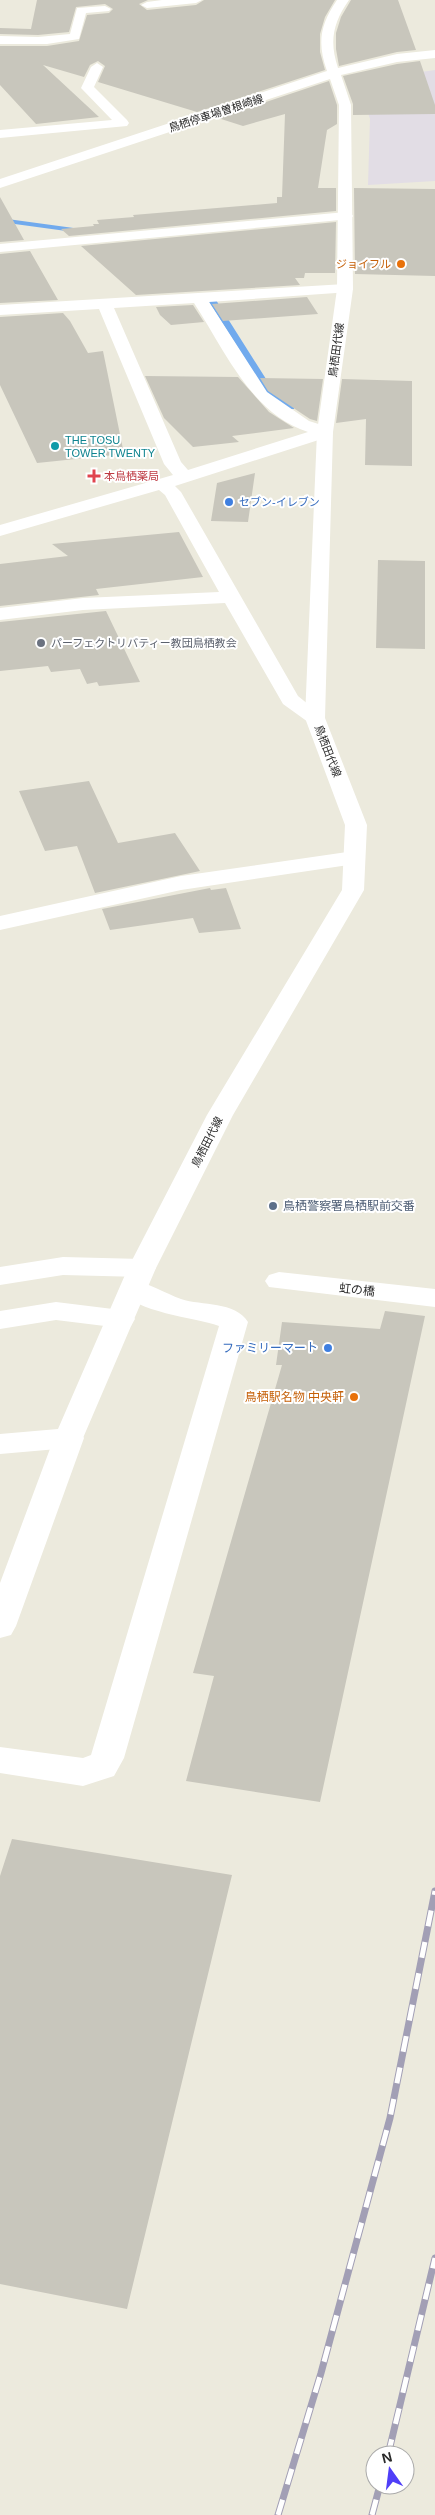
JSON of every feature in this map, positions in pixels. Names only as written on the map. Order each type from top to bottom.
[{"type":"street","points":[[146,5],[196,0]]},
{"type":"street","name":"鳥栖田代線","points":[[0,1626],[69,1438],[138,1279],[220,1115],[353,890],[356,825],[315,718],[325,432],[345,289],[345,105],[329,59],[326,36],[336,10],[343,0]]},
{"type":"street","points":[[0,40],[58,41],[76,36],[81,10],[105,9]]},
{"type":"street","name":"鳥栖停車場曽根崎線","points":[[0,184],[350,68],[397,58],[435,54]]},
{"type":"street","points":[[0,134],[122,123],[87,88],[97,68]]},
{"type":"street","points":[[0,248],[346,216]]},
{"type":"street","points":[[0,310],[345,289]]},
{"type":"street","points":[[198,297],[261,395],[303,425],[325,432]]},
{"type":"street","points":[[104,303],[173,464],[185,477]]},
{"type":"street","points":[[0,531],[185,477],[325,432]]},
{"type":"street","points":[[162,484],[172,492],[290,700],[315,718]]},
{"type":"street","points":[[8,511],[42,508],[64,512]]},
{"type":"street","points":[[0,614],[83,604],[231,597]]},
{"type":"street","points":[[0,923],[181,883],[354,858]]},
{"type":"street","points":[[0,1276],[63,1266],[138,1279],[175,1307],[225,1317],[234,1322],[107,1758],[102,1766],[83,1772],[0,1760]]},
{"type":"street","name":"虹の橋","points":[[279,1281],[435,1298]]},
{"type":"street","points":[[0,1320],[56,1311],[121,1319]]},
{"type":"street","points":[[0,1444],[69,1438]]},
{"type":"shaded area","points":[[435,70],[435,181],[368,185],[370,119],[358,81]]},
{"type":"building","points":[[37,0],[148,0],[139,4],[147,10],[196,5],[204,0],[335,0],[325,17],[320,34],[320,52],[325,70],[197,112],[98,82],[105,66],[98,61],[90,65],[84,77],[43,65],[99,117],[36,124],[0,85],[0,46],[47,46],[79,41],[87,15],[109,13],[113,9],[105,4],[76,7],[69,32],[38,35],[0,34],[0,28],[31,29]]},
{"type":"building","points":[[351,0],[398,0],[416,50],[397,52],[339,66],[336,33],[341,17]]},
{"type":"building","points":[[420,61],[435,105],[435,114],[353,115],[353,104],[343,76]]},
{"type":"building","points":[[329,81],[337,105],[337,124],[327,130],[318,188],[336,188],[336,211],[69,236],[61,229],[94,226],[93,224],[99,224],[97,220],[134,217],[133,215],[277,203],[277,197],[282,197],[285,114],[243,126],[218,118]]},
{"type":"building","points":[[354,188],[435,189],[435,276],[355,274]]},
{"type":"building","points":[[0,197],[24,240],[0,242]]},
{"type":"building","points":[[336,222],[335,273],[305,273],[304,278],[295,278],[300,285],[136,295],[81,246]]},
{"type":"building","points":[[30,251],[58,300],[0,303],[0,254]]},
{"type":"building","points":[[307,297],[318,314],[223,321],[212,304]]},
{"type":"building","points":[[193,305],[204,322],[171,325],[160,315],[156,307]]},
{"type":"building","points":[[63,313],[70,321],[88,353],[103,351],[124,454],[37,463],[0,385],[0,317]]},
{"type":"building","points":[[145,376],[238,377],[269,412],[294,428],[232,436],[239,442],[193,447],[164,418]]},
{"type":"building","points":[[260,378],[323,379],[317,421],[310,419],[268,391]]},
{"type":"building","points":[[342,379],[412,381],[412,466],[365,465],[366,419],[336,423]]},
{"type":"building","points":[[255,473],[248,522],[211,521],[217,483]]},
{"type":"building","points":[[179,532],[203,577],[96,589],[99,595],[0,606],[0,564],[68,556],[52,544]]},
{"type":"building","points":[[378,560],[425,561],[425,649],[376,648]]},
{"type":"building","points":[[106,611],[140,682],[99,686],[97,682],[87,684],[80,669],[51,672],[48,666],[0,671],[0,622]]},
{"type":"building","points":[[89,781],[118,843],[175,833],[200,871],[95,893],[77,846],[45,851],[19,791]]},
{"type":"building","points":[[210,888],[211,890],[226,888],[241,929],[199,933],[193,918],[110,930],[102,909]]},
{"type":"building","points":[[385,1311],[425,1316],[320,1802],[186,1781],[214,1676],[193,1673],[282,1365],[276,1365],[282,1322],[380,1329]]},
{"type":"building","points":[[12,1839],[232,1875],[127,2309],[0,2284],[0,1876]]},
{"type":"waterway","points":[[0,220],[81,231]]},
{"type":"waterway","points":[[213,302],[270,392],[291,407]]},
{"type":"railway","points":[[278,2515],[321,2373],[390,2118],[435,1891]]},
{"type":"railway","points":[[390,2445],[435,2258]]},
{"type":"railway","points":[[372,2515],[377,2495]]},
{"type":"place","name":"ジョイフル","points":[[401,264]]},
{"type":"place","name":"THE TOSU TOWER TWENTY","points":[[55,446]]},
{"type":"place","name":"本鳥栖薬局","points":[[94,476]]},
{"type":"place","name":"セブン-イレブン","points":[[229,502]]},
{"type":"place","name":"パーフェクトリバティー教団鳥栖教会","points":[[41,643]]},
{"type":"place","name":"鳥栖警察署鳥栖駅前交番","points":[[273,1206]]},
{"type":"place","name":"ファミリーマート","points":[[328,1348]]},
{"type":"place","name":"鳥栖駅名物 中央軒","points":[[354,1397]]}]
